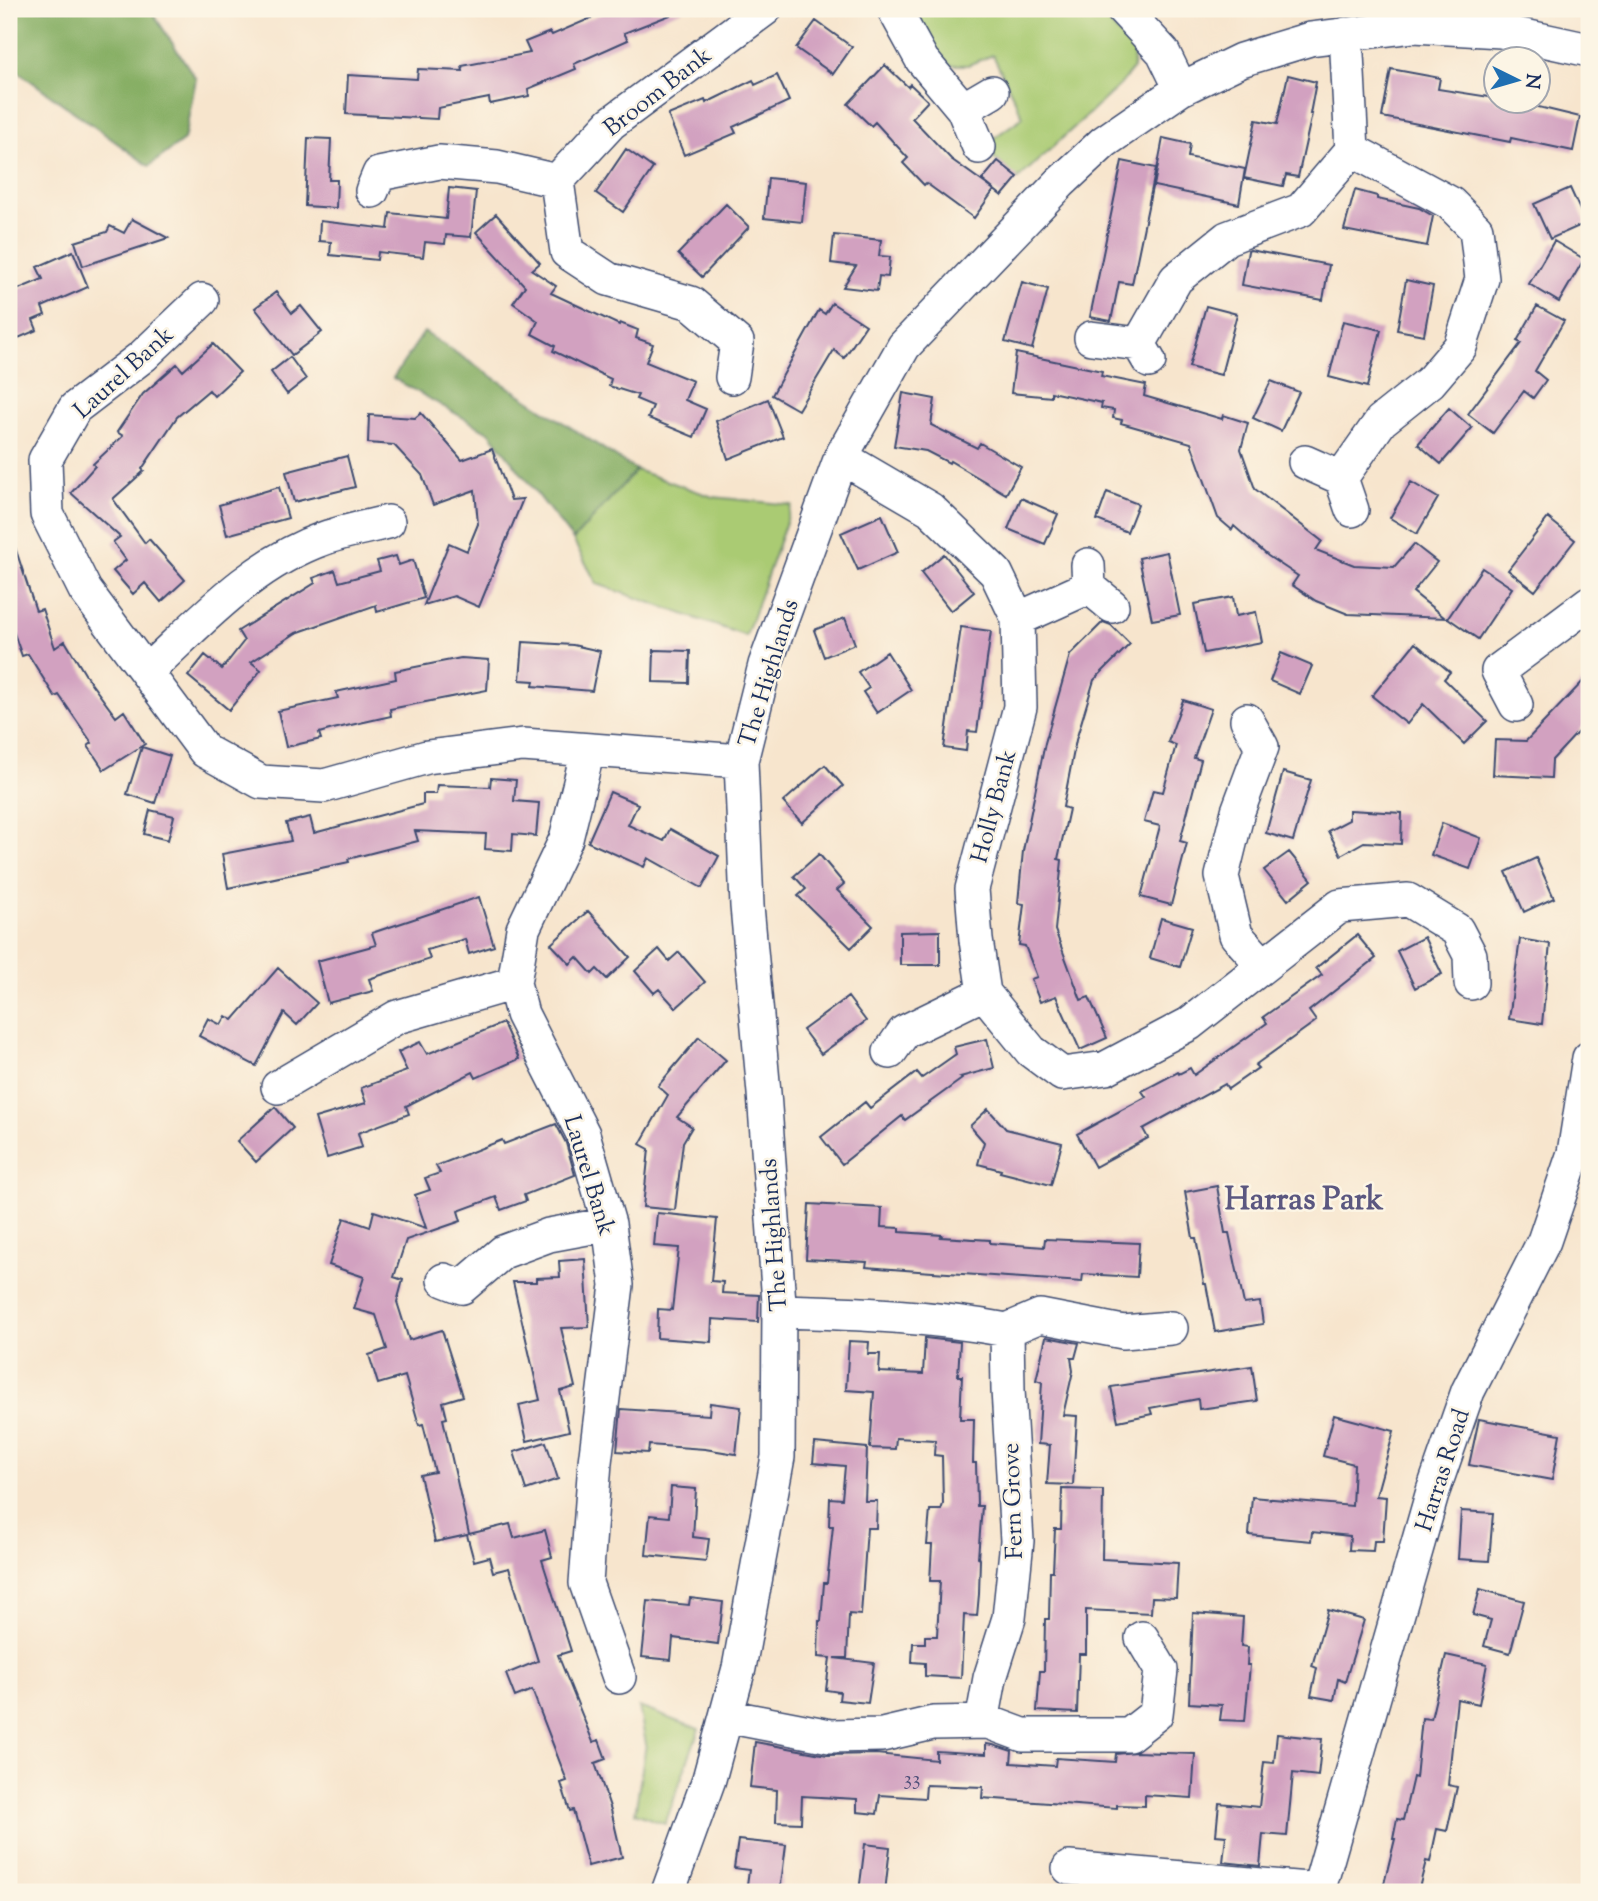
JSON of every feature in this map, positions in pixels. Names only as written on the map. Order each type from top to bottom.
[{"type":"street","name":"Broom Bank","points":[[557,181],[611,123],[765,9]]},
{"type":"street","points":[[894,9],[922,60],[964,109],[979,147]]},
{"type":"street","points":[[1123,9],[1163,52],[1181,89]]},
{"type":"street","name":"The Highlands","points":[[668,1892],[709,1779],[739,1668],[778,1458],[779,1311],[765,1106],[747,906],[741,761],[765,665],[841,457],[904,346],[1059,183],[1104,142],[1181,89],[1241,60],[1310,39],[1414,26],[1503,20],[1589,50]]},
{"type":"street","points":[[1091,338],[1144,352],[1176,279],[1227,238],[1301,210],[1352,150],[1346,34]]},
{"type":"street","points":[[964,109],[992,92]]},
{"type":"street","points":[[1341,478],[1381,421],[1430,382],[1460,347],[1482,279],[1476,229],[1450,203],[1352,150]]},
{"type":"street","points":[[372,174],[439,162],[497,167],[557,181],[567,252],[608,279],[691,303],[749,337],[732,377]]},
{"type":"street","name":"Laurel Bank","points":[[205,300],[144,356],[75,408],[45,460],[47,514],[85,590],[205,751],[261,782],[324,786],[427,757],[523,744],[741,761]]},
{"type":"street","name":"Holly Bank","points":[[841,457],[930,509],[996,573],[1018,619],[1020,707],[972,889],[984,993]]},
{"type":"street","points":[[1305,462],[1341,478],[1352,510]]},
{"type":"street","points":[[147,671],[212,609],[276,562],[323,539],[396,522]]},
{"type":"street","points":[[1018,619],[1097,586]]},
{"type":"street","points":[[1516,705],[1487,666],[1589,603]]},
{"type":"street","points":[[1263,965],[1236,935],[1222,876],[1237,811],[1267,738]]},
{"type":"street","name":"Laurel Bank","points":[[588,750],[566,839],[523,929],[514,983],[522,1014],[583,1134],[609,1224],[617,1285],[595,1462],[586,1583],[606,1671]]},
{"type":"street","points":[[897,1029],[984,993],[1031,1051],[1062,1074],[1107,1068],[1189,1024],[1340,906],[1408,900],[1457,930],[1473,935],[1470,955],[1471,983]]},
{"type":"street","points":[[278,1087],[397,1017],[514,983]]},
{"type":"street","name":"Harras Road","points":[[1319,1891],[1433,1490],[1468,1391],[1544,1241],[1574,1153],[1589,1058]]},
{"type":"street","points":[[444,1280],[462,1287],[503,1252],[549,1235],[609,1224]]},
{"type":"street","points":[[779,1311],[885,1313],[1007,1330],[1040,1316],[1123,1332],[1172,1330]]},
{"type":"street","name":"Fern Grove","points":[[982,1722],[990,1678],[1009,1618],[1017,1541],[1011,1465],[1007,1330]]},
{"type":"street","points":[[726,1716],[830,1736],[882,1735],[933,1723],[982,1722],[1023,1735],[1129,1735],[1156,1714],[1161,1670],[1142,1637]]},
{"type":"street","points":[[1069,1868],[1319,1891]]},
{"type":"green space","points":[[9,9],[150,9],[196,79],[184,140],[149,166],[9,65]]},
{"type":"green space","points":[[909,9],[1090,9],[1111,25],[1134,50],[1133,69],[1120,85],[1018,179],[994,158],[991,140],[1023,117],[993,55],[968,65],[950,65],[919,32]]},
{"type":"green space","points":[[424,332],[636,470],[573,540],[490,433],[393,378]]},
{"type":"green space","points":[[636,470],[713,497],[792,505],[746,636],[597,584],[573,540]]},
{"type":"green space","points":[[639,1707],[699,1729],[665,1824],[635,1813],[646,1744]]},
{"type":"building","points":[[612,9],[683,10],[624,33],[628,40],[574,64],[576,69],[528,89],[529,96],[490,104],[489,98],[438,108],[437,119],[346,114],[348,75],[417,79],[418,69],[463,71],[462,66],[530,53],[525,42],[550,32],[552,35]]},
{"type":"building","points":[[816,21],[852,47],[833,74],[796,48]]},
{"type":"building","points":[[885,65],[908,87],[910,84],[928,101],[912,118],[951,159],[994,190],[974,218],[926,183],[924,185],[903,163],[908,158],[875,122],[871,126],[848,104]]},
{"type":"building","points":[[1391,69],[1440,78],[1438,89],[1482,96],[1482,116],[1552,116],[1552,110],[1580,117],[1573,151],[1511,138],[1510,142],[1382,117]]},
{"type":"building","points":[[777,75],[789,101],[733,127],[736,133],[684,155],[668,115],[705,100],[706,103],[753,80],[755,85]]},
{"type":"building","points":[[1288,75],[1316,82],[1298,177],[1286,175],[1283,186],[1244,178],[1256,120],[1277,124]]},
{"type":"building","points":[[308,138],[331,139],[329,180],[337,180],[336,208],[305,206]]},
{"type":"building","points":[[1163,138],[1190,144],[1188,157],[1245,169],[1239,204],[1154,186]]},
{"type":"building","points":[[626,149],[653,168],[623,212],[596,193]]},
{"type":"building","points":[[998,161],[1018,177],[1002,196],[982,180]]},
{"type":"building","points":[[1122,161],[1156,168],[1132,284],[1119,282],[1111,321],[1090,317]]},
{"type":"building","points":[[768,178],[806,182],[802,222],[764,218]]},
{"type":"building","points":[[449,188],[476,191],[471,237],[446,235],[445,244],[425,242],[423,257],[378,252],[377,260],[330,255],[331,242],[319,241],[320,221],[388,229],[390,213],[446,219]]},
{"type":"building","points":[[1570,188],[1586,223],[1550,239],[1534,204]]},
{"type":"building","points":[[1355,190],[1377,196],[1377,199],[1419,208],[1433,216],[1427,246],[1344,230]]},
{"type":"building","points":[[726,204],[749,227],[702,277],[678,254]]},
{"type":"building","points":[[496,214],[540,263],[532,270],[556,286],[551,293],[619,325],[620,323],[638,330],[636,338],[653,344],[646,362],[693,381],[685,400],[706,409],[694,437],[648,418],[653,406],[636,399],[638,395],[609,386],[611,379],[553,351],[555,346],[532,334],[538,321],[513,303],[525,286],[476,232]]},
{"type":"building","points":[[132,219],[168,238],[83,266],[75,242],[107,232],[110,226],[124,233]]},
{"type":"building","points":[[834,235],[881,240],[879,256],[890,257],[888,277],[879,276],[877,291],[843,287],[856,266],[831,263]]},
{"type":"building","points":[[1554,241],[1584,259],[1559,302],[1529,284]]},
{"type":"building","points":[[1250,250],[1329,265],[1323,300],[1242,285]]},
{"type":"building","points":[[73,251],[88,287],[42,307],[45,315],[33,320],[37,330],[9,342],[9,293],[43,279],[37,267]]},
{"type":"building","points":[[1406,280],[1433,286],[1424,335],[1397,330]]},
{"type":"building","points":[[1022,282],[1048,289],[1032,349],[1005,342]]},
{"type":"building","points":[[276,292],[292,313],[301,306],[322,332],[292,355],[255,308]]},
{"type":"building","points":[[832,303],[866,325],[844,358],[834,350],[798,410],[772,395],[819,310],[825,314]]},
{"type":"building","points":[[1206,306],[1237,314],[1221,375],[1189,367]]},
{"type":"building","points":[[1537,306],[1564,321],[1535,371],[1546,380],[1533,398],[1524,391],[1493,433],[1468,414],[1521,343],[1517,341]]},
{"type":"building","points":[[1343,321],[1381,330],[1367,387],[1329,377]]},
{"type":"building","points":[[213,344],[240,372],[214,396],[209,390],[177,417],[142,469],[144,471],[113,499],[145,543],[149,539],[185,580],[161,602],[145,583],[133,594],[113,571],[126,560],[113,542],[120,537],[71,493],[95,466],[93,464],[123,436],[117,432],[143,394],[177,364],[183,371]]},
{"type":"building","points":[[1016,353],[1102,371],[1101,376],[1146,385],[1144,396],[1222,419],[1223,415],[1248,423],[1241,449],[1255,489],[1322,541],[1316,550],[1354,565],[1394,567],[1414,544],[1437,562],[1413,592],[1445,618],[1348,614],[1316,601],[1292,585],[1298,576],[1268,556],[1234,526],[1232,530],[1218,518],[1191,443],[1121,423],[1122,420],[1113,418],[1114,410],[1101,408],[1102,403],[1051,392],[1051,397],[1011,393]]},
{"type":"building","points":[[290,357],[306,379],[287,394],[271,372]]},
{"type":"building","points":[[1271,381],[1299,392],[1281,431],[1253,418]]},
{"type":"building","points":[[903,393],[935,399],[931,425],[977,448],[980,443],[1021,467],[1006,494],[950,461],[949,463],[926,451],[894,446]]},
{"type":"building","points":[[768,399],[783,437],[728,459],[716,421]]},
{"type":"building","points":[[1449,408],[1472,428],[1441,464],[1418,444]]},
{"type":"building","points":[[421,413],[462,460],[492,449],[511,500],[523,499],[479,607],[454,596],[424,605],[449,543],[467,551],[478,524],[475,490],[433,505],[422,475],[394,445],[368,443],[369,415],[415,418]]},
{"type":"building","points":[[347,456],[355,487],[294,502],[286,472]]},
{"type":"building","points":[[1411,482],[1438,498],[1417,534],[1390,518]]},
{"type":"building","points":[[279,487],[288,518],[227,535],[219,505]]},
{"type":"building","points":[[1107,492],[1138,504],[1127,532],[1097,520]]},
{"type":"building","points":[[1021,498],[1058,514],[1045,544],[1008,529]]},
{"type":"building","points":[[882,515],[898,552],[858,570],[841,533]]},
{"type":"building","points":[[1548,518],[1575,540],[1535,591],[1508,570]]},
{"type":"building","points":[[13,541],[36,611],[42,609],[55,648],[65,641],[116,717],[124,711],[145,744],[104,770],[88,746],[92,743],[59,695],[55,697],[28,654],[22,656],[9,619],[9,542]]},
{"type":"building","points":[[1167,552],[1180,615],[1152,620],[1139,558]]},
{"type":"building","points":[[944,554],[974,592],[951,611],[921,573]]},
{"type":"building","points":[[396,556],[399,565],[413,560],[424,598],[377,612],[376,605],[296,633],[251,662],[261,670],[229,710],[188,676],[205,655],[222,669],[244,641],[238,631],[315,583],[313,578],[335,570],[339,582],[380,571],[377,561]]},
{"type":"building","points":[[1482,568],[1512,588],[1478,639],[1448,618]]},
{"type":"building","points":[[1233,597],[1236,616],[1256,612],[1262,642],[1204,653],[1194,604]]},
{"type":"building","points":[[845,618],[855,644],[824,657],[814,630]]},
{"type":"building","points":[[1103,622],[1111,625],[1130,644],[1094,680],[1076,740],[1063,807],[1069,809],[1058,859],[1062,860],[1055,930],[1081,1000],[1089,997],[1107,1038],[1080,1050],[1056,996],[1040,1002],[1031,979],[1037,977],[1025,946],[1019,945],[1024,904],[1018,903],[1023,851],[1045,743],[1070,655]]},
{"type":"building","points":[[961,627],[991,631],[977,732],[968,731],[966,751],[944,748]]},
{"type":"building","points":[[523,642],[573,645],[600,651],[592,691],[533,686],[534,681],[520,680]]},
{"type":"building","points":[[1415,643],[1450,672],[1444,679],[1487,721],[1464,744],[1423,704],[1407,724],[1372,696]]},
{"type":"building","points":[[654,650],[690,651],[689,683],[653,682]]},
{"type":"building","points":[[887,652],[911,690],[877,713],[863,692],[869,688],[858,672]]},
{"type":"building","points":[[1281,653],[1312,666],[1300,694],[1270,681]]},
{"type":"building","points":[[461,658],[489,660],[487,690],[390,709],[391,716],[319,733],[321,739],[286,747],[278,711],[338,698],[336,692],[396,679],[395,671]]},
{"type":"building","points":[[1589,675],[1589,720],[1552,760],[1551,778],[1493,775],[1495,740],[1526,741]]},
{"type":"building","points":[[1183,700],[1211,709],[1194,758],[1201,760],[1180,841],[1187,843],[1171,905],[1141,897],[1160,826],[1144,822],[1153,790],[1163,792],[1176,745],[1168,742]]},
{"type":"building","points":[[142,747],[170,756],[155,803],[127,794]]},
{"type":"building","points":[[825,765],[843,786],[802,823],[783,802]]},
{"type":"building","points":[[1283,772],[1311,780],[1293,841],[1266,833]]},
{"type":"building","points":[[491,778],[516,780],[514,801],[539,803],[536,836],[513,834],[512,851],[485,849],[486,834],[415,831],[418,841],[348,859],[349,862],[228,888],[222,854],[291,841],[286,823],[310,817],[314,833],[423,804],[423,794],[436,794],[437,785],[490,787]]},
{"type":"building","points":[[610,792],[638,804],[628,825],[664,841],[670,829],[719,856],[702,888],[648,858],[644,867],[588,842]]},
{"type":"building","points":[[150,810],[174,816],[168,840],[144,834]]},
{"type":"building","points":[[1349,810],[1402,813],[1401,844],[1364,842],[1341,855],[1328,831],[1349,820]]},
{"type":"building","points":[[1442,823],[1481,838],[1470,869],[1431,855]]},
{"type":"building","points":[[1289,852],[1312,880],[1288,900],[1264,870]]},
{"type":"building","points":[[819,854],[844,884],[837,890],[873,926],[851,948],[798,896],[806,889],[794,876]]},
{"type":"building","points":[[1536,858],[1554,898],[1524,912],[1506,872]]},
{"type":"building","points":[[479,897],[494,946],[469,954],[465,939],[427,950],[430,959],[369,979],[373,991],[328,1003],[317,961],[376,945],[372,933]]},
{"type":"building","points":[[588,911],[630,957],[607,979],[597,969],[592,974],[577,957],[570,964],[551,944]]},
{"type":"building","points":[[1161,918],[1192,927],[1180,967],[1150,958]]},
{"type":"building","points":[[940,931],[940,965],[900,965],[900,932]]},
{"type":"building","points":[[1357,935],[1376,958],[1309,1011],[1316,1021],[1255,1065],[1258,1068],[1228,1089],[1225,1084],[1143,1129],[1148,1138],[1095,1167],[1077,1134],[1146,1097],[1142,1091],[1178,1072],[1179,1074],[1190,1068],[1194,1075],[1267,1023],[1263,1017],[1322,975],[1316,968]]},
{"type":"building","points":[[1424,937],[1442,974],[1415,988],[1397,951]]},
{"type":"building","points":[[1520,939],[1550,944],[1542,1024],[1509,1019]]},
{"type":"building","points":[[659,949],[669,961],[679,952],[705,982],[676,1008],[659,989],[654,993],[635,971]]},
{"type":"building","points":[[278,968],[317,1003],[297,1025],[284,1013],[256,1066],[199,1036],[208,1018],[221,1025],[226,1016],[233,1020]]},
{"type":"building","points":[[848,997],[866,1021],[821,1054],[803,1030]]},
{"type":"building","points":[[503,1023],[519,1059],[476,1078],[473,1072],[406,1106],[409,1114],[358,1133],[362,1147],[327,1158],[315,1118],[366,1103],[361,1088],[407,1071],[398,1052],[420,1042],[427,1054]]},
{"type":"building","points":[[699,1037],[726,1060],[677,1117],[692,1127],[683,1142],[675,1210],[643,1207],[649,1149],[640,1144],[668,1095],[658,1086]]},
{"type":"building","points":[[987,1039],[994,1068],[960,1077],[962,1079],[905,1120],[902,1116],[842,1164],[821,1137],[865,1102],[870,1108],[917,1072],[922,1078],[956,1054],[954,1047]]},
{"type":"building","points":[[275,1107],[293,1128],[256,1162],[237,1141]]},
{"type":"building","points":[[988,1109],[1006,1129],[1062,1143],[1051,1185],[978,1164],[984,1142],[970,1126]]},
{"type":"building","points":[[556,1124],[566,1143],[575,1175],[524,1195],[526,1201],[501,1210],[496,1197],[458,1211],[461,1221],[406,1240],[394,1277],[403,1280],[397,1302],[409,1340],[442,1330],[463,1396],[443,1402],[447,1418],[443,1419],[469,1534],[510,1524],[514,1538],[545,1530],[552,1557],[542,1560],[571,1651],[558,1655],[593,1742],[599,1740],[606,1759],[595,1763],[611,1810],[622,1857],[588,1866],[573,1810],[570,1811],[561,1783],[567,1781],[532,1690],[515,1697],[506,1674],[538,1661],[509,1568],[493,1572],[489,1557],[474,1561],[467,1535],[435,1542],[420,1475],[435,1472],[423,1424],[419,1425],[405,1376],[378,1384],[369,1355],[387,1349],[376,1315],[354,1309],[364,1277],[329,1265],[344,1218],[370,1227],[374,1211],[426,1228],[415,1195],[430,1190],[425,1178],[440,1173],[436,1166],[502,1140],[504,1144]]},
{"type":"building","points":[[1217,1186],[1225,1233],[1229,1233],[1244,1304],[1260,1302],[1263,1324],[1215,1332],[1185,1192]]},
{"type":"building","points":[[809,1204],[882,1208],[881,1227],[900,1228],[900,1232],[942,1235],[941,1237],[990,1240],[990,1243],[1044,1247],[1045,1239],[1139,1243],[1137,1277],[1083,1274],[1082,1282],[866,1267],[867,1262],[806,1259]]},
{"type":"building","points":[[657,1213],[717,1219],[711,1281],[723,1282],[722,1293],[759,1295],[758,1322],[712,1319],[711,1342],[657,1338],[658,1309],[672,1310],[679,1248],[654,1246]]},
{"type":"building","points":[[585,1259],[589,1327],[561,1328],[575,1387],[560,1391],[569,1431],[527,1441],[519,1405],[540,1400],[513,1282],[536,1282],[536,1278],[560,1277],[559,1261]]},
{"type":"building","points":[[1046,1337],[1079,1343],[1075,1358],[1071,1358],[1073,1371],[1063,1415],[1077,1416],[1073,1485],[1047,1484],[1050,1445],[1038,1444],[1042,1382],[1036,1380]]},
{"type":"building","points":[[925,1338],[960,1342],[960,1419],[974,1419],[973,1463],[976,1463],[977,1506],[982,1506],[978,1558],[979,1594],[977,1616],[964,1615],[961,1678],[925,1676],[925,1663],[912,1662],[913,1643],[925,1643],[925,1636],[937,1636],[940,1581],[930,1581],[932,1545],[927,1545],[930,1510],[941,1510],[943,1504],[942,1456],[934,1455],[935,1440],[896,1438],[895,1449],[870,1448],[874,1392],[846,1390],[849,1341],[869,1342],[868,1354],[880,1354],[879,1372],[923,1374]]},
{"type":"building","points":[[1252,1366],[1257,1401],[1199,1409],[1198,1399],[1150,1408],[1152,1414],[1118,1421],[1111,1387]]},
{"type":"building","points":[[710,1403],[741,1407],[736,1454],[649,1445],[648,1453],[617,1451],[621,1409],[709,1415]]},
{"type":"building","points":[[1334,1415],[1394,1431],[1376,1496],[1386,1497],[1383,1541],[1374,1541],[1373,1551],[1349,1550],[1350,1536],[1312,1532],[1311,1541],[1249,1535],[1252,1497],[1352,1506],[1354,1464],[1323,1456]]},
{"type":"building","points":[[1479,1419],[1560,1434],[1552,1480],[1469,1465]]},
{"type":"building","points":[[546,1442],[558,1479],[526,1490],[514,1452]]},
{"type":"building","points":[[815,1443],[867,1448],[865,1501],[877,1501],[876,1528],[867,1528],[861,1615],[849,1614],[847,1658],[834,1658],[874,1663],[868,1703],[839,1700],[840,1692],[826,1690],[830,1658],[818,1657],[819,1621],[824,1583],[827,1583],[833,1526],[829,1526],[830,1498],[842,1499],[845,1466],[813,1463]]},
{"type":"building","points":[[671,1487],[696,1489],[693,1537],[709,1539],[706,1561],[646,1555],[650,1515],[669,1517]]},
{"type":"building","points":[[1062,1489],[1103,1490],[1102,1559],[1178,1563],[1176,1598],[1152,1597],[1151,1613],[1086,1610],[1086,1654],[1079,1654],[1077,1713],[1037,1711],[1040,1671],[1044,1671],[1045,1619],[1049,1619],[1050,1571],[1053,1571],[1055,1529],[1061,1529]]},
{"type":"building","points":[[1461,1511],[1493,1513],[1489,1561],[1458,1559]]},
{"type":"building","points":[[1480,1589],[1524,1601],[1510,1653],[1484,1646],[1491,1620],[1473,1615]]},
{"type":"building","points":[[690,1598],[723,1602],[718,1644],[673,1638],[671,1660],[642,1657],[648,1601],[689,1605]]},
{"type":"building","points":[[1328,1610],[1364,1620],[1345,1682],[1338,1679],[1334,1700],[1311,1696],[1317,1668],[1312,1666]]},
{"type":"building","points":[[1193,1613],[1243,1617],[1241,1646],[1248,1647],[1247,1665],[1250,1665],[1245,1721],[1220,1720],[1222,1705],[1189,1703]]},
{"type":"building","points":[[1446,1655],[1487,1664],[1479,1704],[1457,1699],[1448,1785],[1457,1787],[1447,1831],[1437,1829],[1430,1862],[1426,1861],[1418,1892],[1382,1892],[1397,1819],[1403,1820],[1413,1777],[1416,1778],[1422,1718],[1431,1719]]},
{"type":"building","points":[[1277,1734],[1322,1739],[1318,1776],[1293,1773],[1287,1836],[1263,1834],[1260,1866],[1223,1862],[1226,1836],[1216,1835],[1219,1803],[1259,1807],[1264,1762],[1274,1763]]},
{"type":"building","points":[[755,1742],[827,1755],[876,1754],[936,1760],[936,1751],[986,1754],[986,1744],[1012,1751],[1011,1763],[1055,1766],[1056,1758],[1115,1762],[1116,1754],[1135,1752],[1195,1754],[1192,1798],[1145,1795],[1145,1806],[1117,1805],[1117,1808],[982,1798],[983,1787],[926,1785],[925,1798],[880,1795],[877,1814],[857,1812],[857,1799],[802,1796],[801,1823],[776,1822],[777,1790],[750,1787]]},
{"type":"building","points":[[738,1840],[786,1845],[780,1892],[746,1892],[749,1870],[734,1868]]},
{"type":"building","points":[[865,1844],[890,1847],[885,1892],[859,1892]]},
{"type":"district","name":"Harras Park","points":[[1304,1198]]}]
